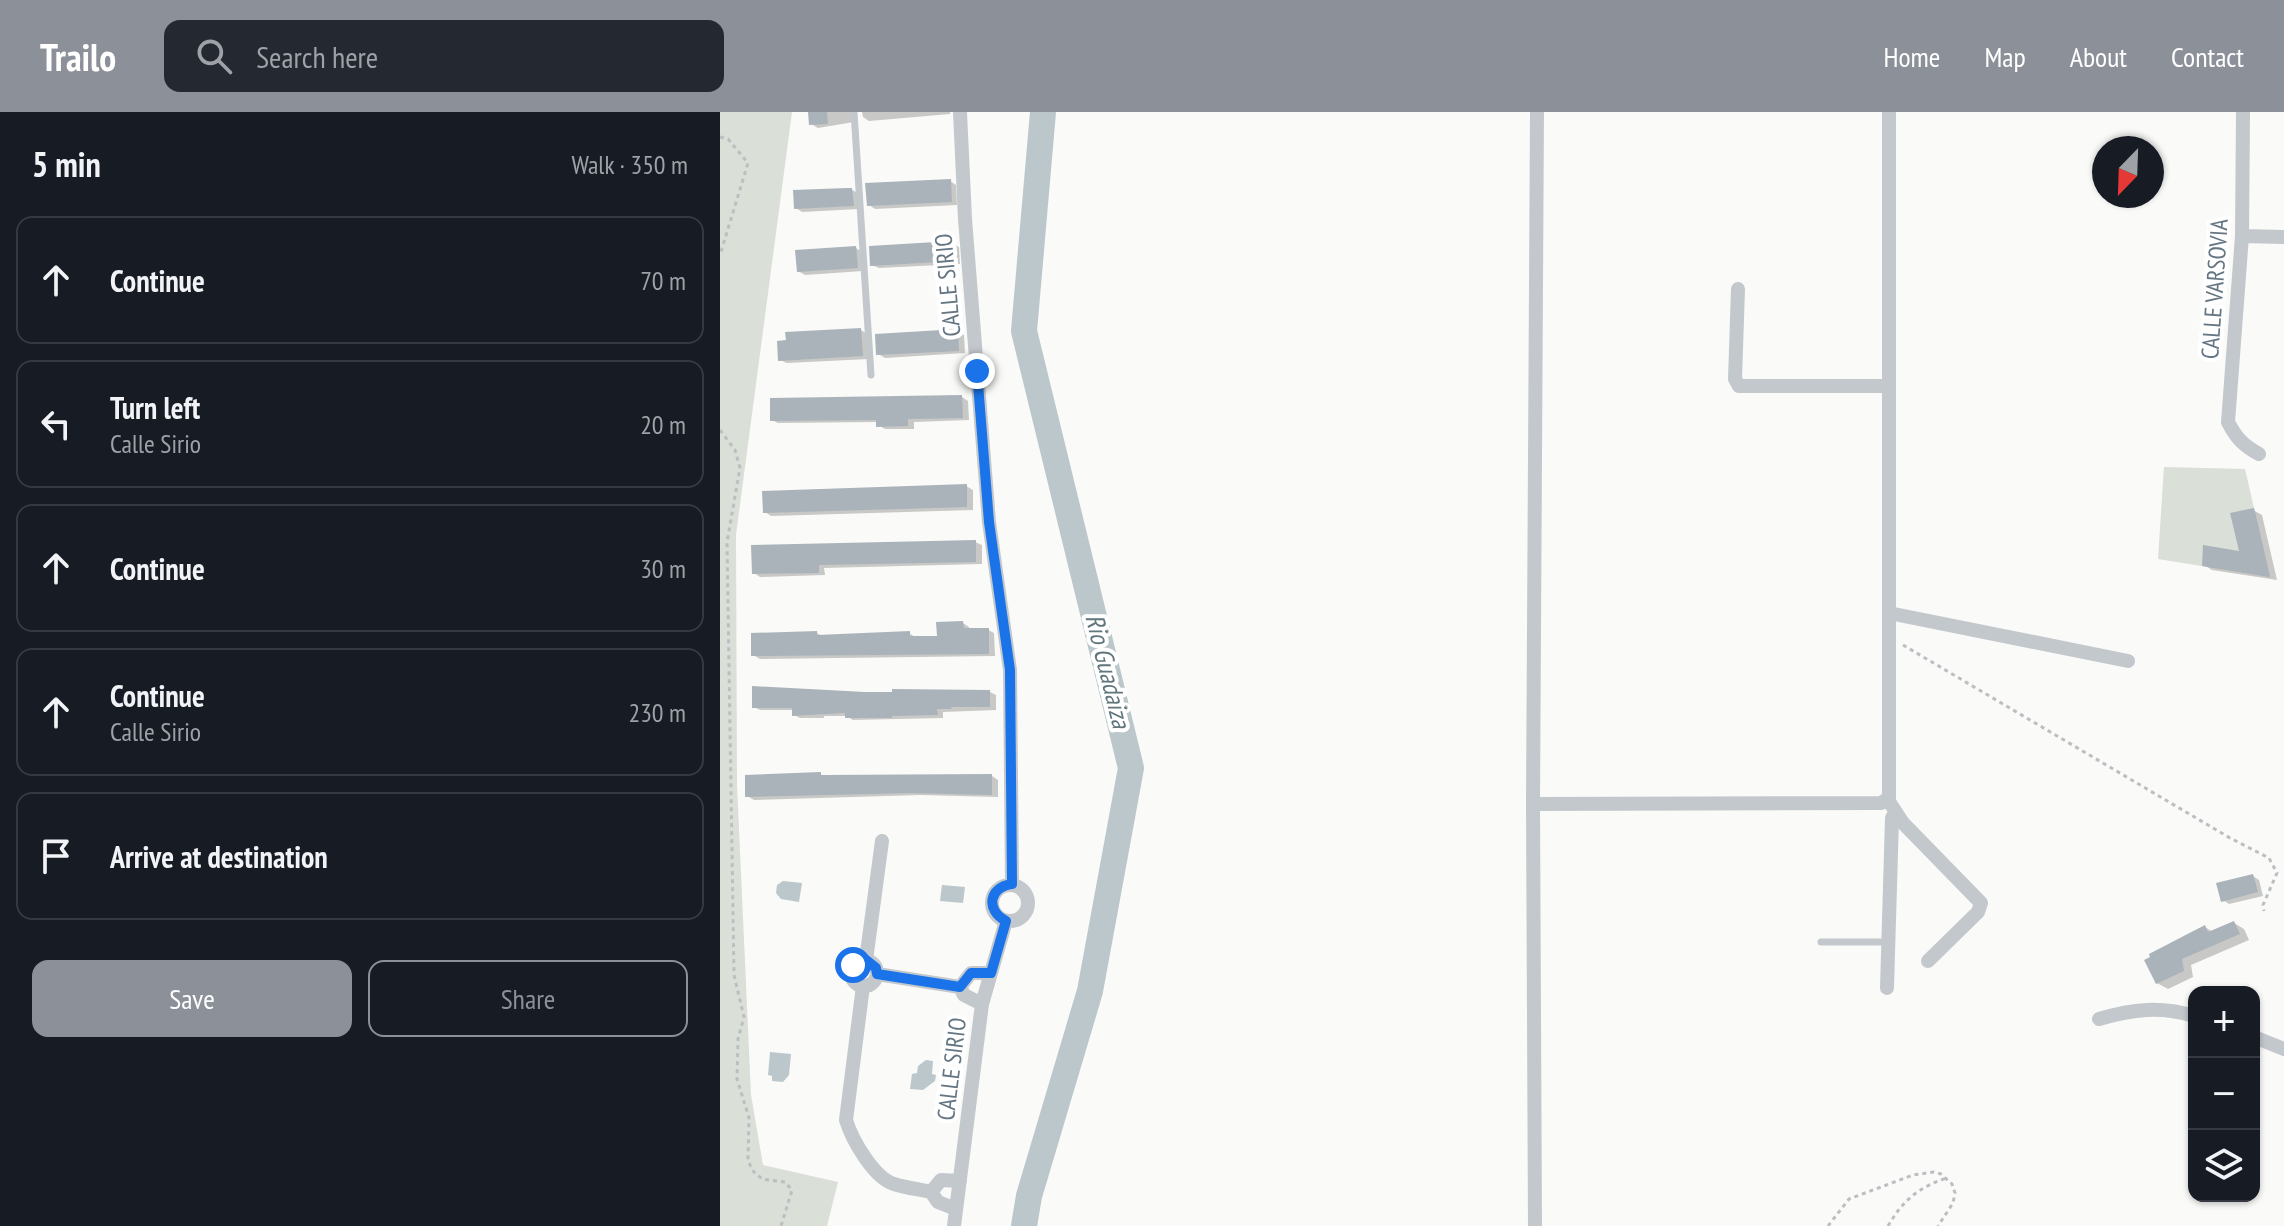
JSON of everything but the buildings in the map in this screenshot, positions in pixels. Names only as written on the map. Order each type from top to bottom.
[{"type":"street","name":"CALLE SIRIO","points":[[960,112],[965,219],[989,522],[1010,670],[1012,884]]},
{"type":"street","points":[[1535,1226],[1533,804],[1537,112]]},
{"type":"street","points":[[1887,988],[1892,818],[1889,112]]},
{"type":"street","name":"CALLE VARSOVIA","points":[[2243,112],[2242,236],[2228,422],[2245,447],[2259,454]]},
{"type":"street","points":[[2242,236],[2284,237]]},
{"type":"street","points":[[1738,289],[1735,379],[1739,386],[1888,386]]},
{"type":"street","points":[[1889,613],[2128,661]]},
{"type":"street","points":[[1533,804],[1881,803],[1892,806],[1903,823],[1981,903],[1980,910],[1928,961]]},
{"type":"street","points":[[866,960],[882,841]]},
{"type":"street","points":[[1012,884],[1021,888],[1027,896],[1028,906],[1016,920],[1006,921],[992,909],[991,900],[995,891],[1003,885],[1012,884]]},
{"type":"street","name":"CALLE SIRIO","points":[[954,1226],[982,1004],[1006,921]]},
{"type":"street","points":[[866,960],[876,968],[877,974],[873,983],[863,986],[856,984],[851,972],[853,965],[866,960]]},
{"type":"street","points":[[960,987],[971,973],[991,973]]},
{"type":"street","points":[[877,974],[960,987]]},
{"type":"street","points":[[863,986],[846,1120],[851,1138],[882,1178],[892,1184],[931,1192],[938,1202],[956,1209]]},
{"type":"street","points":[[960,987],[964,995],[982,1004]]},
{"type":"street","points":[[2099,1019],[2128,1010],[2159,1008],[2188,1015]]},
{"type":"street","points":[[2260,1039],[2284,1049]]},
{"type":"street","points":[[931,1192],[941,1180],[960,1181]]},
{"type":"lane","points":[[854,112],[871,375]]},
{"type":"lane","points":[[1821,942],[1888,942]]},
{"type":"path","points":[[720,137],[728,139],[748,163],[720,255]]},
{"type":"path","points":[[720,430],[735,450],[740,468],[727,542],[734,975],[744,1017],[738,1039],[737,1079],[749,1118],[748,1160],[752,1170],[762,1179],[785,1182],[792,1190],[781,1226]]},
{"type":"path","points":[[1889,640],[1896,641],[2269,858],[2277,873],[2263,905],[2264,911]]},
{"type":"path","points":[[1828,1226],[1849,1199],[1913,1175],[1934,1172],[1947,1178],[1954,1188],[1955,1198],[1938,1226]]},
{"type":"path","points":[[1888,1226],[1911,1195],[1928,1184],[1947,1178]]},
{"type":"shaded area","points":[[720,112],[792,112],[736,535],[737,785],[751,1095],[763,1165],[838,1182],[827,1226],[720,1226]]},
{"type":"shaded area","points":[[2164,467],[2245,469],[2270,577],[2158,559]]},
{"type":"shaded area","points":[[783,881],[802,883],[799,902],[781,899],[776,893],[777,885]]},
{"type":"shaded area","points":[[942,885],[965,887],[963,903],[940,901]]},
{"type":"shaded area","points":[[770,1052],[791,1054],[789,1075],[783,1082],[772,1081],[772,1076],[768,1075]]},
{"type":"shaded area","points":[[926,1060],[933,1061],[935,1081],[923,1090],[910,1089],[912,1074],[917,1073],[918,1066]]},
{"type":"waterway","name":"Rio Guadaiza","points":[[1024,1226],[1029,1196],[1090,991],[1131,768],[1024,331],[1043,112]]},
{"type":"route","points":[[853,965],[866,960],[876,968],[877,974],[960,987],[964,978],[971,973],[991,973],[1006,921],[992,909],[991,900],[995,891],[1003,885],[1012,884],[1010,670],[989,522],[977,371]]}]
